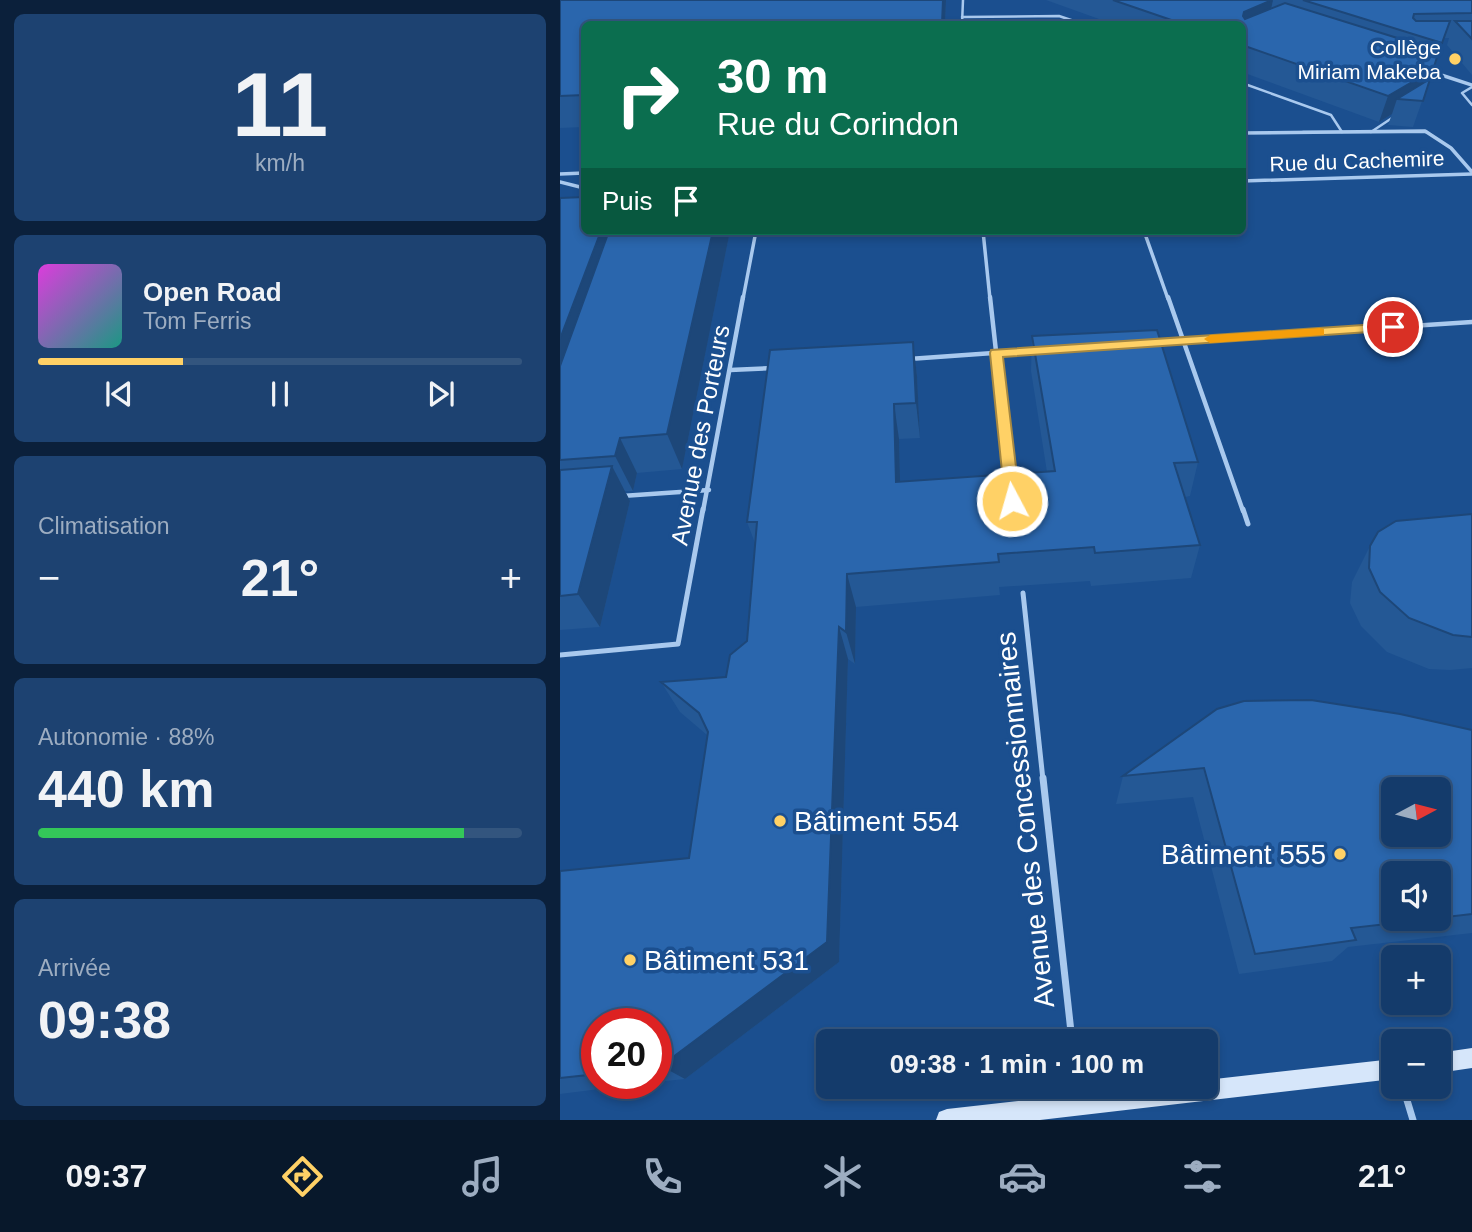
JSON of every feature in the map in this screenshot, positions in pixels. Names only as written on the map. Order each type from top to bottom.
[{"type":"main road","points":[[1451,1061],[1472,1058]]},
{"type":"main road","points":[[1218,1083],[1381,1070]]},
{"type":"main road","points":[[947,1120],[1057,1099]]},
{"type":"street","points":[[1420,68],[1472,86]]},
{"type":"lane","points":[[962,21],[963,0]]},
{"type":"lane","points":[[962,17],[1059,16],[1074,21]]},
{"type":"lane","points":[[1246,84],[1331,115],[1342,132]]},
{"type":"lane","points":[[1472,86],[1462,93],[1472,105]]},
{"type":"lane","points":[[1371,132],[1405,110]]},
{"type":"lane","points":[[1246,133],[1425,131],[1451,148],[1472,172]]},
{"type":"lane","name":"Rue du Cachemire","points":[[1246,181],[1472,172]]},
{"type":"lane","points":[[560,174],[581,173]]},
{"type":"lane","points":[[560,182],[581,187]]},
{"type":"lane","name":"Avenue des Porteurs","points":[[560,655],[678,645],[755,235]]},
{"type":"lane","points":[[983,235],[1011,488]]},
{"type":"lane","points":[[1145,235],[1248,524]]},
{"type":"lane","points":[[1143,343],[1472,322]]},
{"type":"lane","points":[[903,359],[1050,349]]},
{"type":"lane","points":[[730,370],[783,367]]},
{"type":"lane","points":[[614,497],[709,490]]},
{"type":"lane","name":"Avenue des Concessionnaires","points":[[1023,593],[1071,1029]]},
{"type":"lane","points":[[1407,1099],[1413,1120]]},
{"type":"building","points":[[560,0],[943,0],[942,21],[581,21],[581,95],[560,96]]},
{"type":"building","points":[[1113,0],[1272,0],[1244,12],[1243,16],[1245,19],[1285,3],[1439,51],[1423,101],[1397,99],[1428,80],[1426,74],[1388,96],[1246,46],[1246,21],[1174,21]]},
{"type":"building","points":[[1303,0],[1472,0],[1472,13],[1414,14],[1416,21],[1450,21],[1442,43]]},
{"type":"building","points":[[1455,21],[1472,21],[1472,39]]},
{"type":"building","points":[[581,197],[581,235],[599,235],[560,339],[560,198]]},
{"type":"building","points":[[608,235],[712,235],[667,434],[620,438],[615,456],[560,460],[560,366]]},
{"type":"building","points":[[1157,330],[1198,462],[1174,463],[1200,545],[1095,553],[1094,547],[998,554],[999,562],[847,574],[846,632],[839,627],[827,942],[672,1058],[672,1008],[581,1008],[581,1076],[560,1078],[560,871],[689,858],[708,732],[699,713],[661,682],[726,677],[730,655],[747,641],[757,522],[747,522],[770,350],[913,342],[916,403],[894,404],[896,482],[1055,471],[1032,336]]},
{"type":"building","points":[[612,466],[578,594],[560,596],[560,470]]},
{"type":"building","points":[[1472,514],[1472,637],[1453,635],[1409,618],[1380,592],[1369,568],[1370,546],[1378,532],[1396,521]]},
{"type":"building","name":"Bâtiment 555","points":[[1311,700],[1400,714],[1472,730],[1472,914],[1451,916],[1451,861],[1381,861],[1381,925],[1351,928],[1356,940],[1255,954],[1204,768],[1123,776],[1217,709],[1244,701]]},
{"type":"slow traffic","points":[[1210,339],[1320,332]]},
{"type":"place","name":"Collège Miriam Makeba","points":[[1455,59]]},
{"type":"place","name":"Bâtiment 554","points":[[780,821]]},
{"type":"place","name":"Bâtiment 555","points":[[1340,854]]},
{"type":"place","name":"Bâtiment 531","points":[[630,960]]},
{"type":"route","points":[[1012,501],[996,353],[1393,327]]}]
